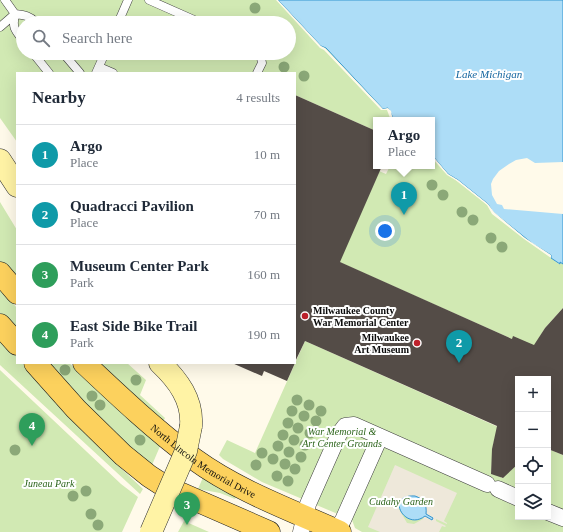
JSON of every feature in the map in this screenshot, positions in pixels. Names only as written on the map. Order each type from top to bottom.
[{"type":"main road","points":[[0,273],[16,291]]},
{"type":"main road","points":[[0,325],[16,343]]},
{"type":"main road","points":[[35,364],[76,409],[123,454],[149,476],[172,490],[269,532]]},
{"type":"main road","name":"North Lincoln Memorial Drive","points":[[85,364],[158,430],[194,459],[303,524],[337,531]]},
{"type":"street","points":[[0,160],[16,184]]},
{"type":"street","points":[[151,532],[186,451],[191,426],[191,414],[186,396],[175,379],[161,364]]},
{"type":"street","points":[[303,524],[308,504],[339,434],[345,426],[354,426],[515,497]]},
{"type":"street","points":[[337,531],[380,437]]},
{"type":"street","points":[[551,513],[563,518]]},
{"type":"lane","points":[[5,0],[15,14],[13,24],[16,31]]},
{"type":"lane","points":[[121,16],[128,0]]},
{"type":"lane","points":[[149,0],[185,16]]},
{"type":"lane","points":[[0,27],[15,14],[27,16]]},
{"type":"lane","points":[[39,60],[48,72]]},
{"type":"lane","points":[[68,60],[79,72]]},
{"type":"lane","points":[[102,60],[97,70],[108,72]]},
{"type":"lane","points":[[258,72],[262,63],[261,60]]},
{"type":"green space","points":[[0,0],[278,0],[294,16],[16,16],[16,60],[296,60],[296,18],[388,108],[393,117],[373,117],[373,130],[296,95],[296,72],[16,72],[16,141],[0,118]]},
{"type":"green space","points":[[435,159],[448,174],[551,255],[551,258],[559,264],[560,262],[563,264],[563,308],[545,328],[534,346],[512,339],[339,262],[379,171],[386,174],[388,169],[435,169]]},
{"type":"green space","points":[[0,202],[16,228],[16,280],[0,262]]},
{"type":"green space","points":[[0,288],[16,307],[16,330],[0,313]]},
{"type":"green space","points":[[0,338],[16,356],[16,364],[23,364],[106,454],[143,489],[140,494],[0,365]]},
{"type":"green space","name":"War Memorial & Art Center Grounds","points":[[305,341],[498,427],[493,445],[491,474],[501,476],[502,478],[515,467],[515,520],[551,520],[551,450],[563,455],[563,532],[362,532],[355,528],[352,520],[262,482],[223,459],[219,455],[227,440],[255,453]]},
{"type":"green space","points":[[47,364],[70,364],[161,444],[152,465],[129,448]]},
{"type":"green space","points":[[96,364],[128,364],[146,380],[140,395],[165,418],[163,422]]},
{"type":"green space","name":"Juneau Park","points":[[0,370],[121,484],[138,497],[122,532],[0,532]]},
{"type":"green space","points":[[204,475],[237,494],[235,499],[220,493],[198,489]]},
{"type":"green space","points":[[184,521],[209,532],[178,532]]},
{"type":"shaded area","points":[[395,465],[457,493],[444,521],[447,524],[436,519],[436,521],[446,526],[442,526],[439,532],[380,532],[368,527]],"holes":[[[423,501],[426,511],[423,519],[414,524],[407,523],[399,509],[401,503]]]},
{"type":"water","name":"Lake Michigan","points":[[278,0],[563,0],[563,264],[560,262],[560,264],[551,258],[551,255],[533,244],[493,212],[488,204],[448,174],[435,159],[435,117],[393,117],[388,108],[383,109],[326,48],[321,46],[296,19],[296,16],[293,16]]},
{"type":"water","points":[[415,496],[421,499],[424,503],[426,514],[433,518],[432,520],[425,516],[418,520],[411,519],[405,516],[401,511],[399,506],[401,501],[406,497]]},
{"type":"pier","points":[[276,0],[278,0],[293,16],[291,16]]},
{"type":"pier","points":[[296,19],[383,109],[388,108],[391,111],[393,117],[390,117],[387,110],[381,110],[324,50],[320,48],[296,22]]},
{"type":"pier","points":[[527,158],[535,163],[563,162],[563,214],[504,209],[502,205],[497,204],[492,195],[491,184],[493,179],[499,171],[509,164],[516,160]]},
{"type":"pier","points":[[435,159],[448,174],[488,204],[494,212],[525,238],[551,255],[551,258],[492,214],[487,205],[447,175],[435,161]]},
{"type":"building","points":[[296,95],[373,130],[373,169],[381,169],[340,262],[512,339],[513,336],[534,345],[545,328],[563,308],[563,455],[551,450],[551,376],[515,376],[515,467],[503,478],[491,474],[492,449],[497,426],[305,341],[296,360]]},
{"type":"building","points":[[234,364],[295,364],[287,381],[264,371],[262,376]]},
{"type":"place","name":"Argo","points":[[404,215]]},
{"type":"place","name":"Milwaukee County War Memorial Center","points":[[305,316]]},
{"type":"place","name":"Milwaukee Art Museum","points":[[417,343]]},
{"type":"place","name":"Quadracci Pavilion","points":[[459,363]]},
{"type":"place","name":"East Side Bike Trail","points":[[32,446]]},
{"type":"place","name":"Museum Center Park","points":[[187,525]]},
{"type":"park label","name":"Cudahy Garden","points":[[401,501]]}]
